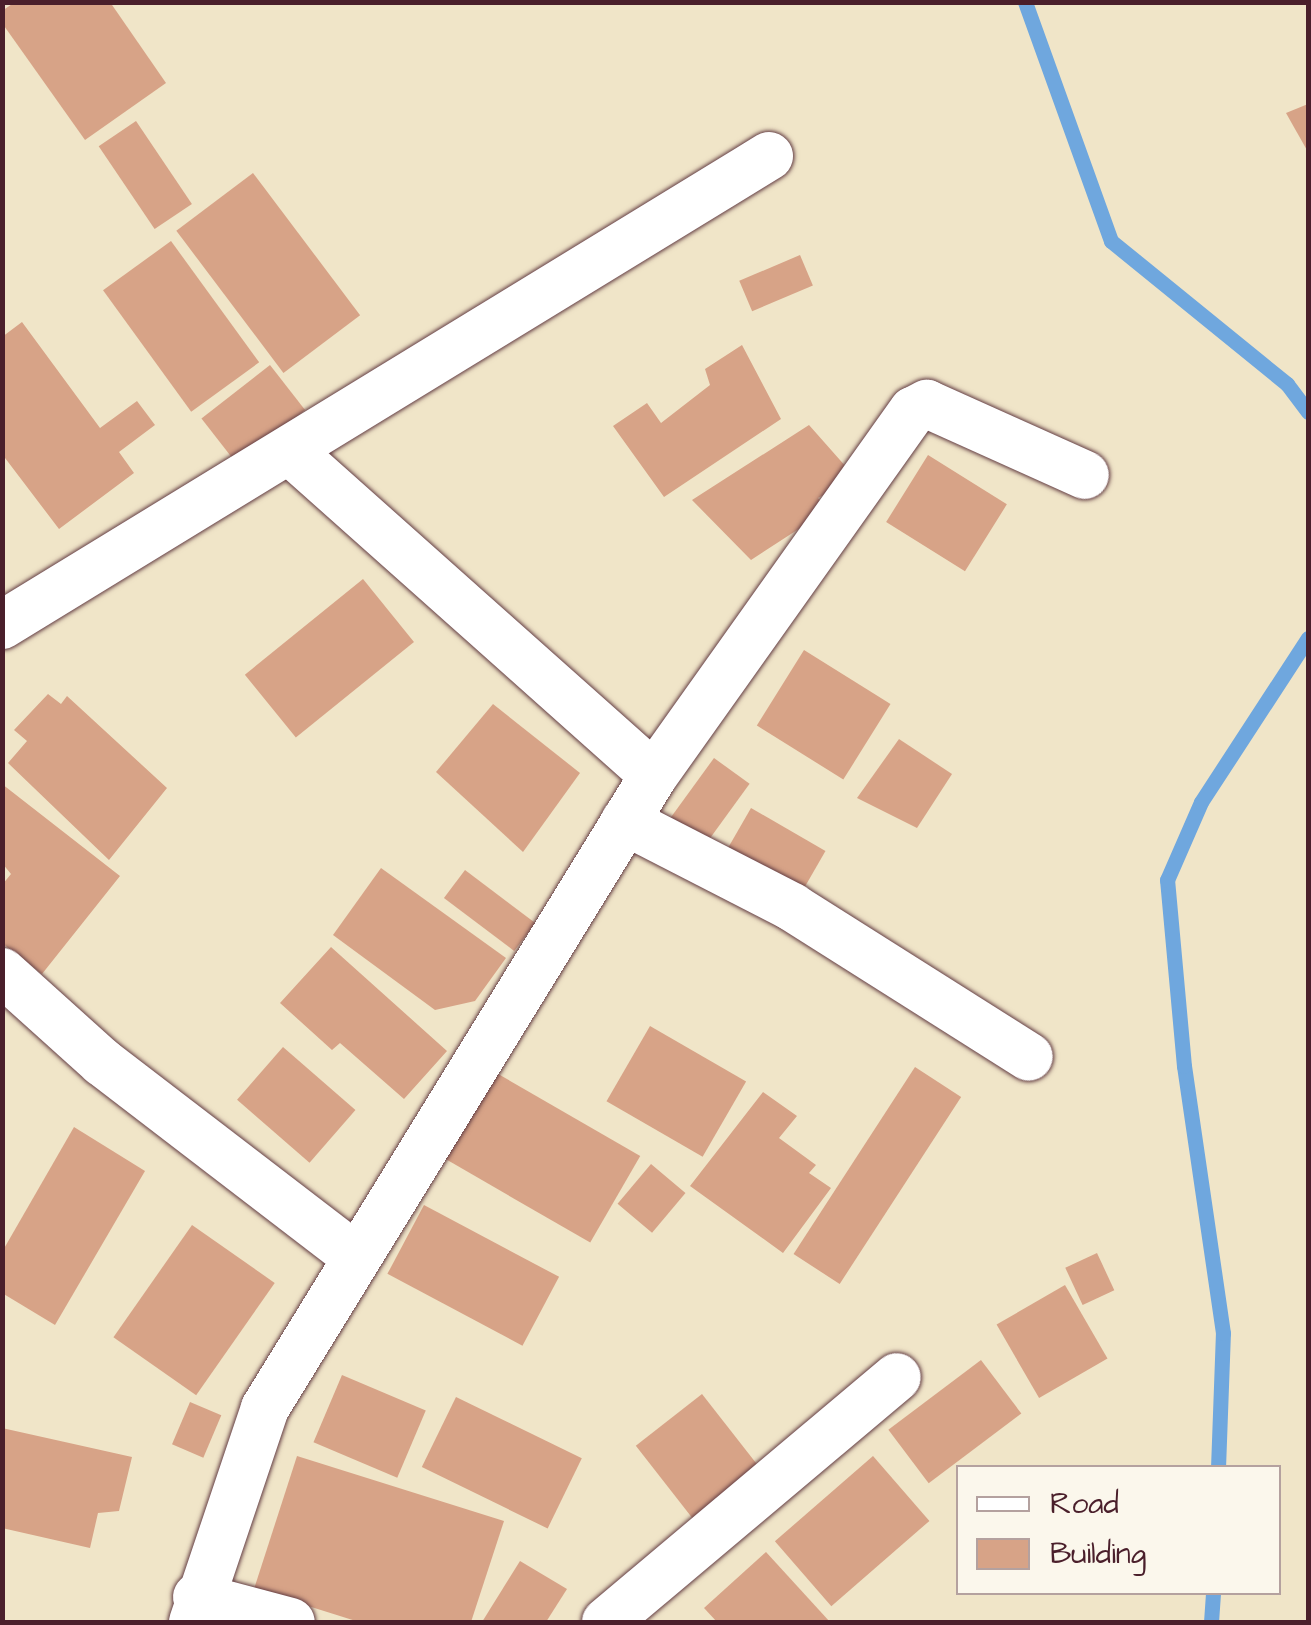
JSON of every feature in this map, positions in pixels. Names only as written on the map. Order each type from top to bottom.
[{"type":"street","points":[[2,624],[769,156]]},
{"type":"street","points":[[291,1622],[195,1610],[265,1408],[654,775],[913,411],[927,404],[1085,475]]},
{"type":"street","points":[[290,451],[654,775]]},
{"type":"street","points":[[625,821],[792,907],[1029,1057]]},
{"type":"street","points":[[2,972],[102,1062],[356,1257]]},
{"type":"street","points":[[606,1622],[896,1377]]},
{"type":"building","points":[[15,2],[110,2],[166,83],[85,140],[2,23],[2,11]]},
{"type":"building","points":[[1308,104],[1308,152],[1286,113]]},
{"type":"building","points":[[136,121],[192,204],[155,229],[99,146]]},
{"type":"building","points":[[253,173],[360,315],[283,373],[176,231]]},
{"type":"building","points":[[171,241],[259,362],[191,412],[103,290]]},
{"type":"building","points":[[800,255],[813,285],[752,311],[739,281]]},
{"type":"building","points":[[22,322],[100,428],[137,401],[155,425],[119,452],[134,473],[59,529],[2,454],[2,337]]},
{"type":"building","points":[[742,345],[781,419],[664,497],[613,426],[647,403],[661,423],[710,385],[705,369]]},
{"type":"building","points":[[270,365],[305,410],[237,463],[201,419]]},
{"type":"building","points":[[809,425],[855,477],[818,498],[828,510],[751,560],[692,500]]},
{"type":"building","points":[[928,455],[1007,504],[965,571],[886,522]]},
{"type":"building","points":[[363,579],[414,642],[296,738],[245,675]]},
{"type":"building","points":[[804,650],[891,704],[843,780],[757,725]]},
{"type":"building","points":[[48,694],[61,704],[67,696],[167,788],[109,860],[8,763],[27,741],[14,730]]},
{"type":"building","points":[[493,704],[580,773],[523,852],[436,772]]},
{"type":"building","points":[[899,739],[952,774],[917,828],[857,798]]},
{"type":"building","points":[[714,758],[750,784],[697,856],[662,830]]},
{"type":"building","points":[[2,784],[120,876],[42,974],[2,943],[2,885],[11,874],[2,863]]},
{"type":"building","points":[[751,808],[825,851],[799,897],[724,854]]},
{"type":"building","points":[[381,868],[506,958],[475,1001],[435,1010],[333,935]]},
{"type":"building","points":[[465,870],[535,923],[514,951],[444,898]]},
{"type":"building","points":[[331,947],[447,1051],[404,1099],[340,1043],[332,1050],[280,1003]]},
{"type":"building","points":[[650,1026],[746,1082],[703,1157],[606,1101]]},
{"type":"building","points":[[283,1047],[355,1110],[310,1163],[237,1100]]},
{"type":"building","points":[[915,1067],[961,1097],[840,1284],[794,1254]]},
{"type":"building","points":[[493,1071],[640,1156],[590,1243],[443,1158]]},
{"type":"building","points":[[763,1092],[797,1116],[779,1138],[816,1165],[809,1173],[831,1188],[783,1253],[690,1186]]},
{"type":"building","points":[[74,1127],[145,1171],[55,1325],[2,1293],[2,1252]]},
{"type":"building","points":[[651,1164],[685,1193],[652,1233],[618,1204]]},
{"type":"building","points":[[424,1205],[559,1277],[522,1346],[387,1274]]},
{"type":"building","points":[[192,1225],[275,1283],[196,1395],[113,1337]]},
{"type":"building","points":[[1097,1253],[1114,1290],[1083,1305],[1065,1268]]},
{"type":"building","points":[[1065,1285],[1108,1359],[1039,1398],[997,1324]]},
{"type":"building","points":[[981,1360],[1021,1414],[929,1483],[888,1430]]},
{"type":"building","points":[[342,1375],[426,1411],[397,1478],[313,1442]]},
{"type":"building","points":[[702,1394],[765,1475],[699,1527],[636,1446]]},
{"type":"building","points":[[456,1397],[582,1458],[548,1528],[422,1467]]},
{"type":"building","points":[[190,1402],[221,1415],[203,1458],[172,1444]]},
{"type":"building","points":[[2,1428],[132,1457],[119,1511],[98,1513],[90,1548],[2,1528]]},
{"type":"building","points":[[297,1456],[504,1521],[471,1622],[359,1622],[254,1589]]},
{"type":"building","points":[[873,1456],[929,1521],[831,1606],[775,1541]]},
{"type":"building","points":[[766,1552],[830,1622],[717,1622],[704,1608]]},
{"type":"building","points":[[520,1561],[567,1589],[546,1622],[482,1622]]},
{"type":"waterway","points":[[1025,2],[1111,241],[1287,384],[1308,412]]},
{"type":"waterway","points":[[1218,1465],[1223,1333],[1184,1066],[1167,880],[1201,802],[1308,638]]},
{"type":"waterway","points":[[1211,1622],[1213,1595]]}]
